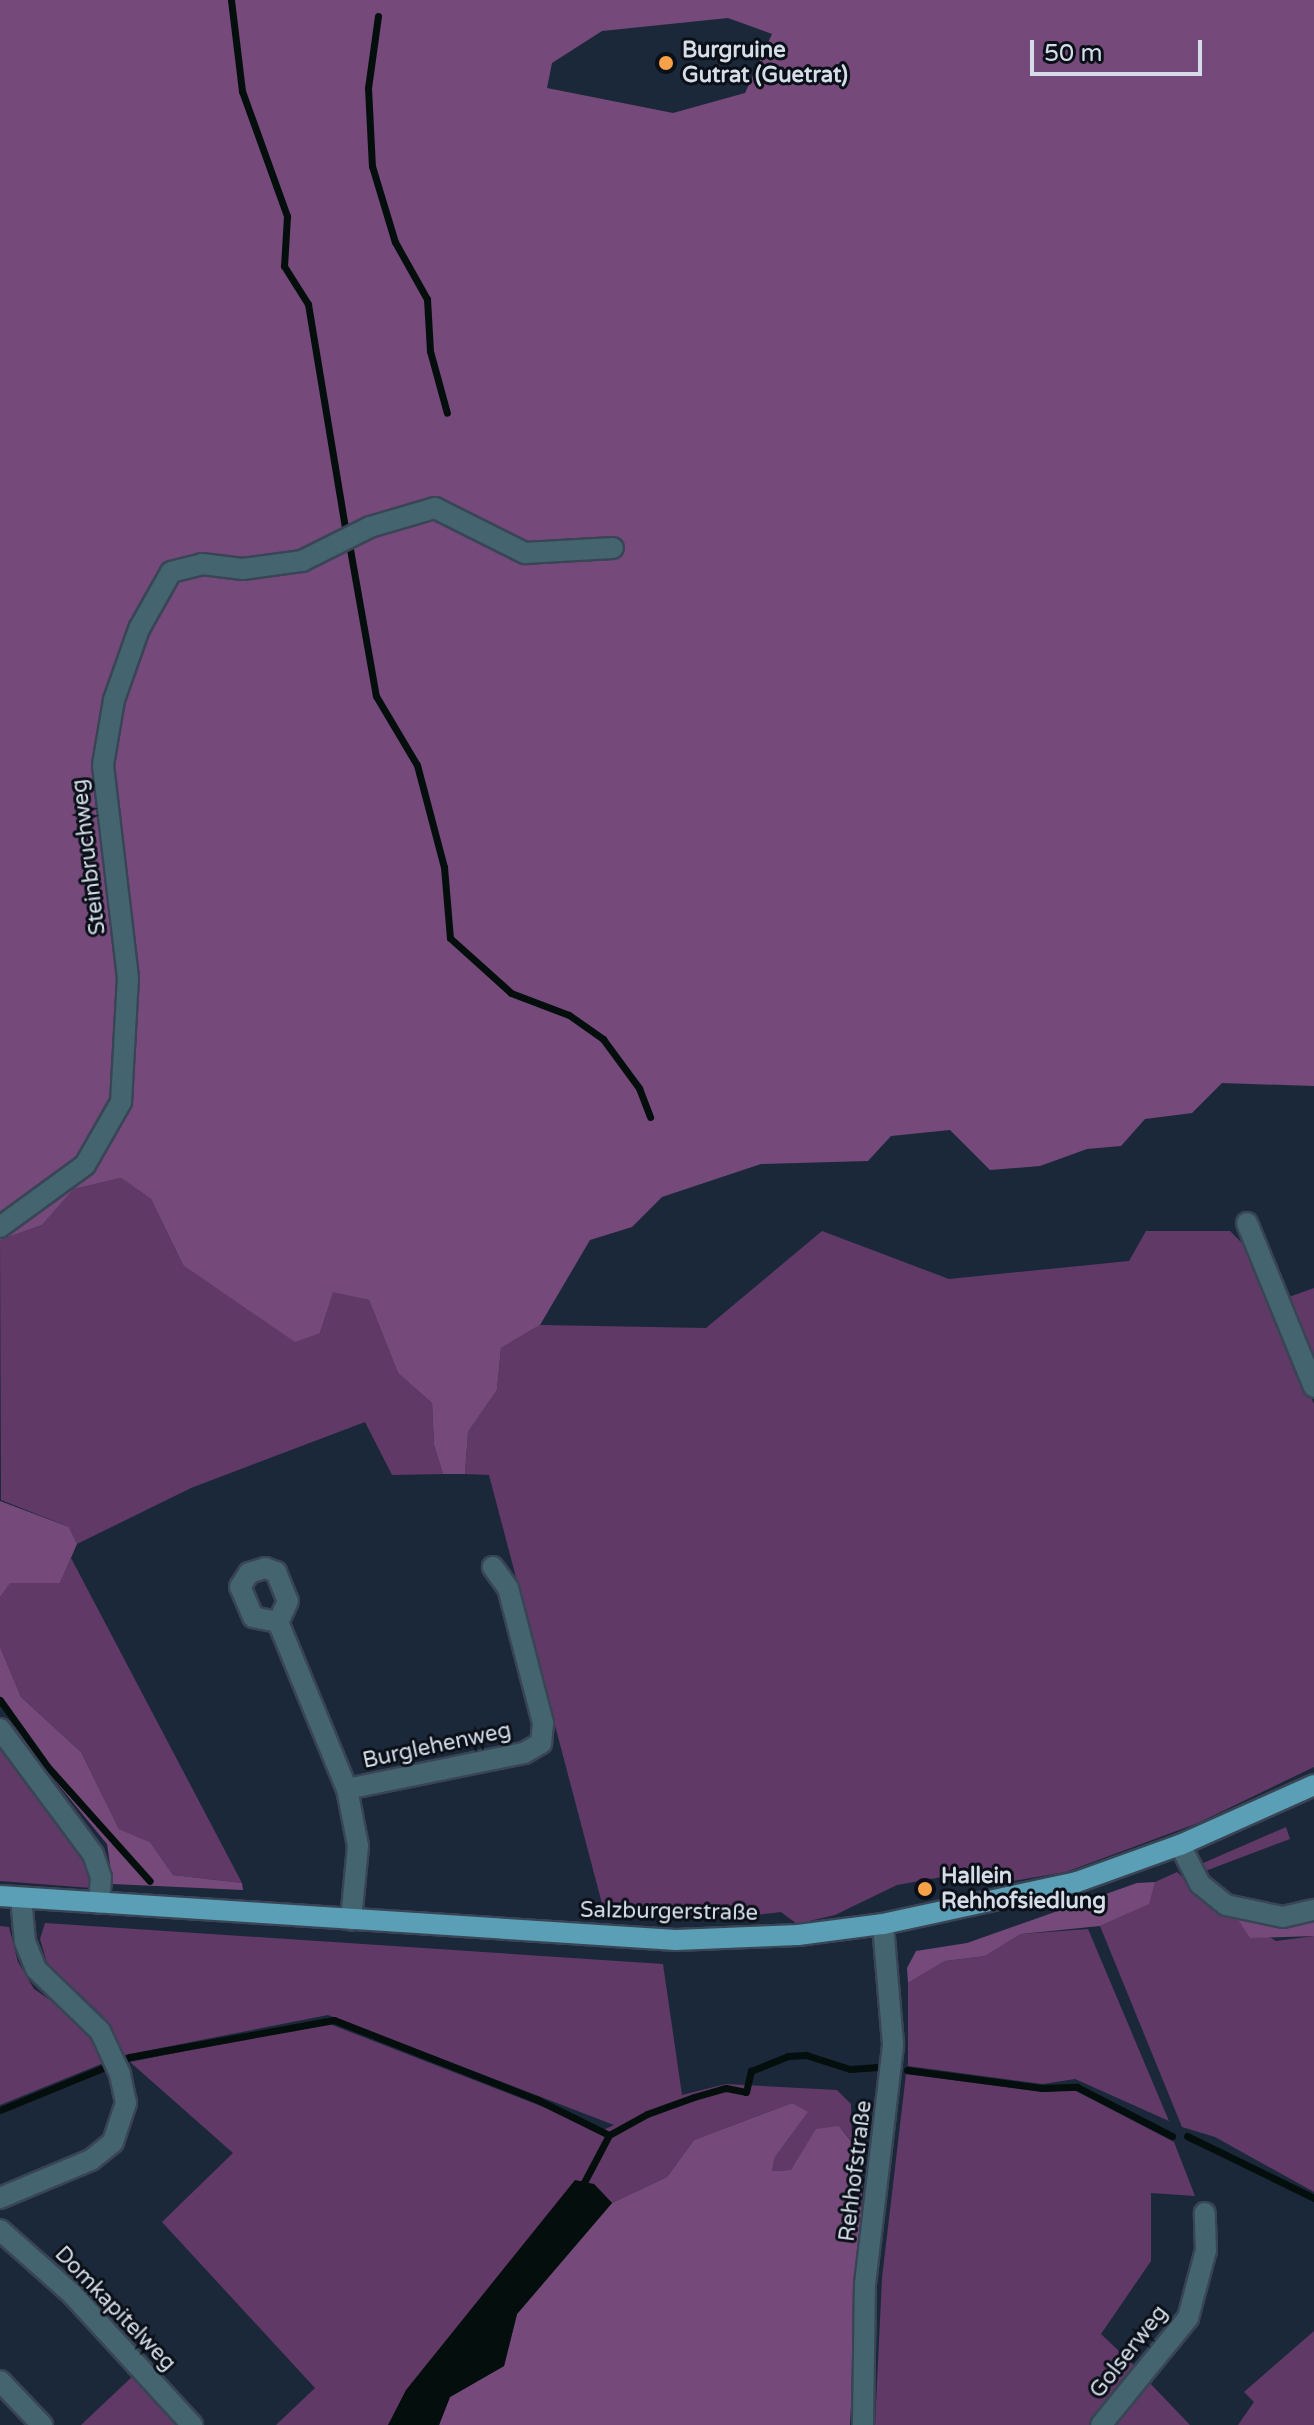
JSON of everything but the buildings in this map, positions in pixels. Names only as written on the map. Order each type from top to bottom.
[{"type":"main road","name":"Salzburgerstraße","points":[[0,1896],[21,1898],[100,1891],[352,1916],[676,1940],[740,1940],[883,1924],[1077,1882],[1180,1845],[1314,1785]]},
{"type":"street","name":"Steinbruchweg","points":[[0,1227],[85,1165],[121,1102],[128,978],[103,765],[114,700],[139,629],[171,572],[202,564],[243,569],[302,561],[370,527],[435,508],[525,553],[613,548]]},
{"type":"street","points":[[1247,1223],[1314,1387]]},
{"type":"street","name":"Burglehenweg","points":[[347,1789],[524,1753],[541,1743],[543,1723],[508,1588],[493,1567]]},
{"type":"street","name":"Burglehenweg","points":[[278,1622],[347,1789],[358,1846],[352,1916]]},
{"type":"street","points":[[0,1729],[77,1830],[100,1891]]},
{"type":"street","points":[[1180,1845],[1200,1884],[1226,1905],[1283,1917],[1314,1910]]},
{"type":"street","points":[[0,2198],[91,2160],[113,2142],[126,2103],[120,2074],[111,2052],[82,2009],[36,1969],[25,1942],[21,1898]]},
{"type":"street","name":"Rehhofstraße","points":[[863,2425],[865,2284],[893,2044],[883,1924]]},
{"type":"street","name":"Golserweg","points":[[1101,2425],[1188,2318],[1206,2250],[1205,2213]]},
{"type":"street","name":"Domkapitelweg","points":[[0,2230],[72,2294],[192,2425]]},
{"type":"street","points":[[0,2381],[42,2425]]},
{"type":"shaded area","points":[[0,0],[1314,0],[1314,1086],[1222,1083],[1192,1113],[1145,1119],[1121,1146],[1087,1149],[1040,1166],[990,1170],[950,1130],[891,1136],[868,1161],[761,1164],[662,1197],[632,1227],[590,1240],[540,1325],[501,1348],[497,1390],[468,1432],[465,1474],[443,1474],[434,1445],[432,1403],[398,1373],[369,1300],[333,1292],[320,1333],[295,1342],[183,1265],[151,1199],[121,1178],[74,1189],[42,1225],[0,1240]],"holes":[[[728,18],[772,34],[745,93],[673,113],[547,88],[552,63],[602,31]]]},
{"type":"shaded area","points":[[121,1178],[151,1199],[183,1265],[320,1333],[333,1291],[369,1300],[398,1373],[432,1403],[434,1445],[443,1474],[392,1475],[365,1422],[191,1488],[77,1544],[69,1527],[1,1500],[0,1240],[42,1225],[74,1189]]},
{"type":"shaded area","points":[[822,1231],[949,1279],[1129,1261],[1146,1231],[1230,1231],[1250,1251],[1314,1404],[1314,1767],[1198,1823],[1066,1872],[1001,1883],[942,1877],[897,1885],[835,1915],[797,1924],[781,1912],[731,1918],[605,1915],[489,1475],[465,1474],[468,1432],[497,1390],[501,1348],[540,1325],[706,1328]]},
{"type":"shaded area","points":[[1314,1288],[1314,1369],[1286,1298]]},
{"type":"shaded area","points":[[0,1501],[69,1527],[77,1544],[60,1583],[10,1583],[0,1597]]},
{"type":"shaded area","points":[[71,1558],[242,1883],[173,1875],[150,1842],[119,1829],[81,1752],[21,1697],[0,1647],[0,1597],[9,1583],[60,1583]]},
{"type":"shaded area","points":[[0,1647],[21,1697],[81,1752],[119,1829],[150,1842],[173,1875],[242,1883],[243,1890],[113,1884],[107,1844],[29,1749],[0,1704]]},
{"type":"shaded area","points":[[0,1742],[56,1807],[95,1878],[91,1888],[0,1881]]},
{"type":"shaded area","points":[[1286,1827],[1290,1839],[1200,1873],[1201,1864]]},
{"type":"shaded area","points":[[1177,1872],[1205,1898],[1276,1941],[1314,1936],[1314,2192],[1215,2137],[1182,2127],[1100,1926],[1148,1904],[1155,1882]]},
{"type":"shaded area","points":[[1155,1882],[1149,1904],[1100,1926],[1021,1934],[985,1956],[945,1961],[908,1983],[907,1968],[916,1951],[967,1943],[1137,1883]]},
{"type":"shaded area","points":[[1234,1913],[1314,1915],[1314,1936],[1250,1938]]},
{"type":"shaded area","points":[[45,1923],[663,1964],[682,2095],[726,2084],[837,2090],[851,2104],[852,2142],[839,2126],[791,2170],[772,2171],[775,2157],[807,2113],[792,2103],[694,2140],[667,2177],[612,2203],[594,2184],[388,2425],[276,2425],[315,2388],[162,2222],[233,2153],[130,2062],[327,2023],[603,2130],[614,2125],[328,2015],[125,2055],[102,2015],[47,1963],[40,1939]]},
{"type":"shaded area","points":[[0,1926],[9,1927],[18,1962],[34,1989],[79,2020],[106,2062],[0,2105]]},
{"type":"shaded area","points":[[1088,1929],[1169,2121],[1075,2079],[1043,2084],[908,2066],[908,1983],[945,1961],[985,1956],[1021,1934]]},
{"type":"shaded area","points":[[906,2074],[1044,2092],[1074,2090],[1174,2142],[1195,2196],[1151,2193],[1151,2261],[1101,2334],[1139,2370],[1091,2425],[875,2425],[882,2278]]},
{"type":"shaded area","points":[[792,2103],[808,2112],[775,2157],[772,2171],[791,2170],[816,2129],[839,2126],[864,2158],[850,2425],[439,2425],[450,2397],[504,2366],[517,2314],[612,2203],[667,2177],[694,2140]]},
{"type":"shaded area","points":[[575,2180],[594,2184],[612,2203],[517,2314],[504,2366],[450,2397],[439,2425],[388,2425],[406,2390]]},
{"type":"shaded area","points":[[1314,2331],[1314,2425],[1238,2425],[1254,2402],[1244,2392]]},
{"type":"shaded area","points":[[135,2374],[182,2425],[81,2425]]},
{"type":"shaded area","points":[[1147,2380],[1190,2425],[1108,2425]]},
{"type":"waterway","points":[[231,0],[242,91],[287,216],[284,266],[308,304],[345,528]]},
{"type":"waterway","points":[[378,16],[368,88],[372,166],[395,242],[427,299],[430,351],[447,413]]},
{"type":"waterway","points":[[350,549],[376,696],[417,765],[444,867],[450,938],[511,993],[569,1015],[603,1039],[639,1088],[650,1117]]},
{"type":"waterway","points":[[0,1700],[47,1766],[150,1881]]},
{"type":"waterway","points":[[0,2110],[130,2057],[334,2020],[536,2099],[609,2135]]},
{"type":"waterway","points":[[580,2190],[609,2135],[647,2114],[694,2097],[726,2088],[746,2092],[751,2071],[788,2056],[806,2055],[850,2069],[878,2067]]},
{"type":"waterway","points":[[907,2070],[1042,2088],[1077,2087],[1172,2136]]},
{"type":"waterway","points":[[1187,2136],[1314,2198]]},
{"type":"place","name":"Burgruine Gutrat (Guetrat)","points":[[666,63]]},
{"type":"place","name":"Hallein Rehhofsiedlung","points":[[925,1889]]}]
